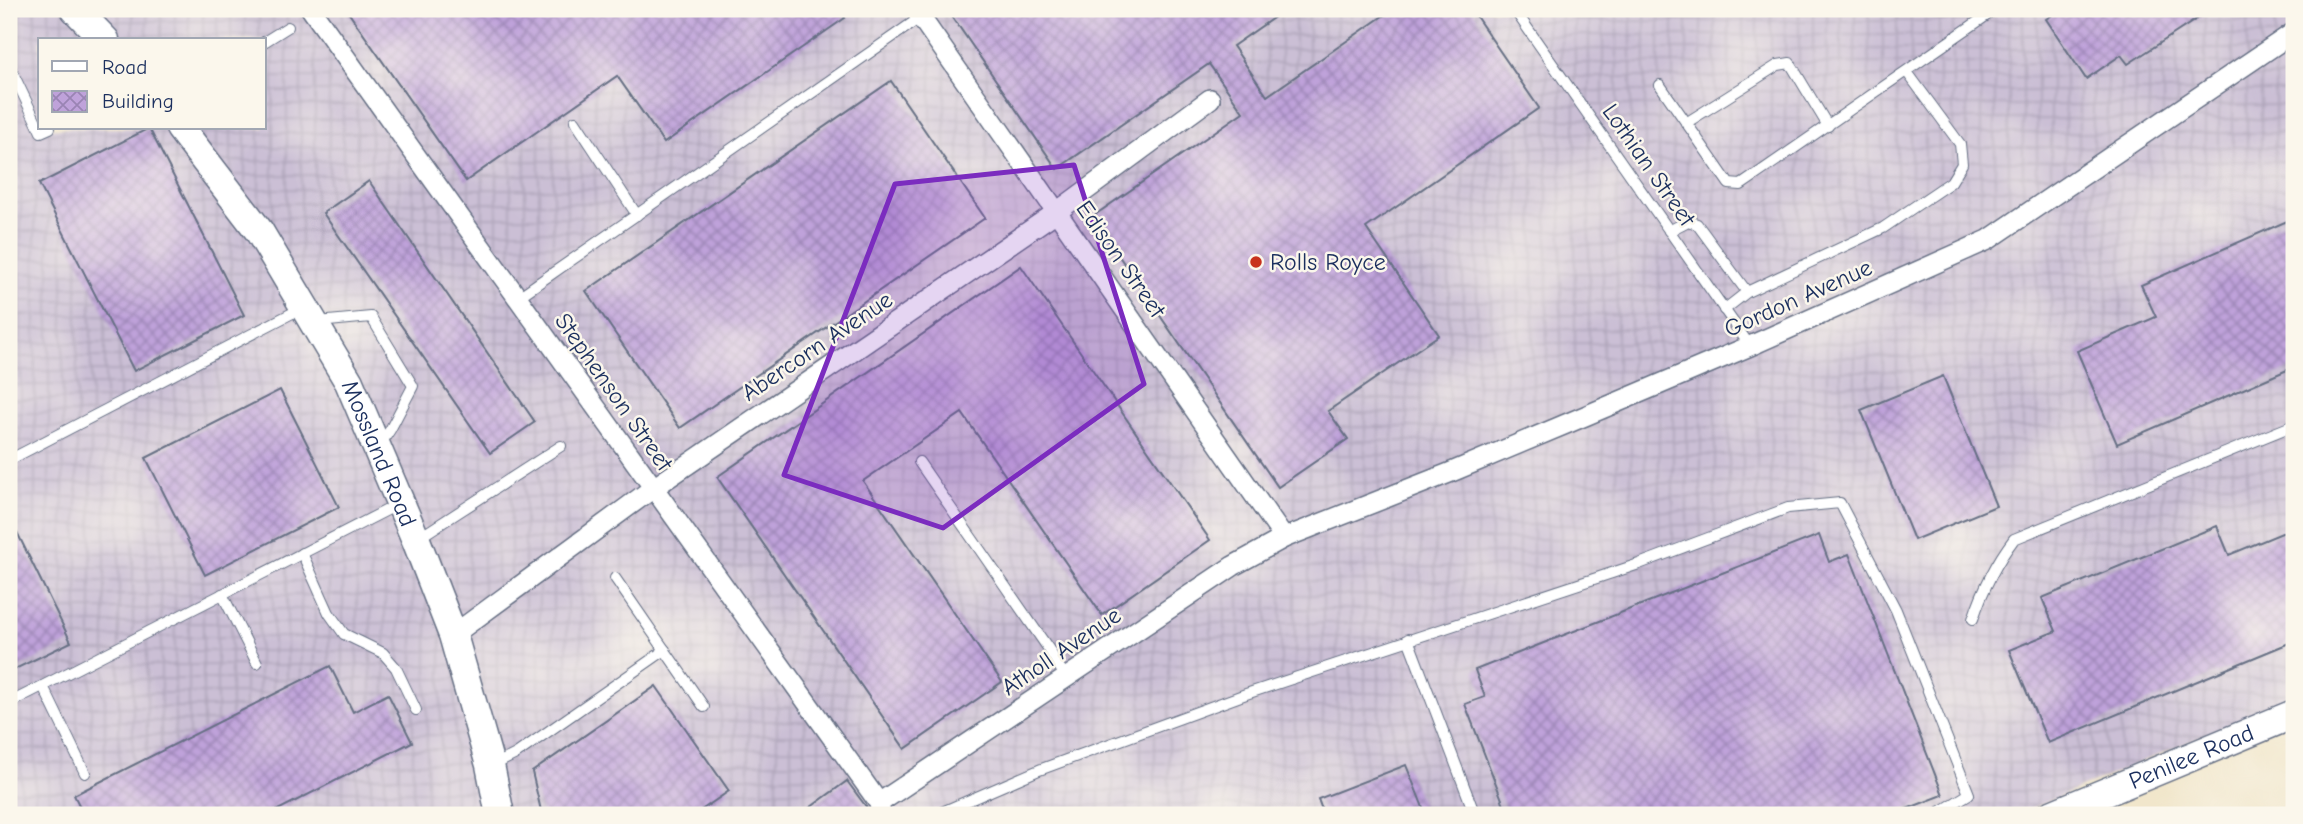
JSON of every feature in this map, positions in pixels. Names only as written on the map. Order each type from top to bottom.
[{"type":"street","points":[[75,9],[103,38]]},
{"type":"street","name":"Stephenson Street","points":[[311,9],[880,809]]},
{"type":"street","name":"Edison Street","points":[[918,13],[1284,538]]},
{"type":"street","name":"Gordon Avenue","points":[[1284,538],[1449,473],[1750,346],[1988,240],[2294,32]]},
{"type":"street","name":"Abercorn Avenue","points":[[453,635],[652,489],[1058,211],[1210,99]]},
{"type":"street","name":"Mossland Road","points":[[182,130],[259,230],[349,382],[453,635],[490,767],[500,815]]},
{"type":"street","name":"Atholl Avenue","points":[[880,809],[1066,678],[1233,566],[1284,538]]},
{"type":"street","name":"Penilee Road","points":[[2050,815],[2294,714]]},
{"type":"lane","name":"Lothian Street","points":[[1514,9],[1750,346]]},
{"type":"lane","points":[[1660,85],[1729,184],[1741,185],[1996,9]]},
{"type":"lane","points":[[517,298],[918,13]]},
{"type":"lane","points":[[266,41],[288,26]]},
{"type":"lane","points":[[1686,123],[1778,65],[1790,63],[1828,126]]},
{"type":"lane","points":[[9,65],[38,126]]},
{"type":"lane","points":[[1724,310],[1747,292],[1882,228],[1951,182],[1962,163],[1960,144],[1907,72]]},
{"type":"lane","points":[[575,121],[637,215]]},
{"type":"lane","points":[[1669,231],[1688,221],[1697,224],[1747,292]]},
{"type":"lane","points":[[9,460],[310,315],[371,317],[413,386],[390,430],[377,448]]},
{"type":"lane","points":[[1973,618],[1998,560],[2014,539],[2294,425]]},
{"type":"lane","points":[[416,540],[561,446]]},
{"type":"lane","points":[[919,462],[1066,678]]},
{"type":"lane","points":[[11,702],[400,503]]},
{"type":"lane","points":[[936,815],[1039,770],[1246,694],[1639,564],[1788,508],[1840,503],[1896,610],[1969,794],[1936,815]]},
{"type":"lane","points":[[302,553],[329,613],[344,634],[383,653],[397,668],[416,710]]},
{"type":"lane","points":[[615,578],[705,707]]},
{"type":"lane","points":[[222,594],[257,663]]},
{"type":"lane","points":[[1408,639],[1475,815]]},
{"type":"lane","points":[[490,767],[516,754],[665,650]]},
{"type":"lane","points":[[43,686],[85,773]]},
{"type":"highlighted area","points":[[1074,165],[1144,384],[943,528],[784,475],[895,184]]},
{"type":"shaded area","points":[[9,9],[2294,9],[2294,697],[2017,815],[9,815]]},
{"type":"building","points":[[346,9],[839,9],[845,18],[664,143],[617,76],[466,181]]},
{"type":"building","name":"Rolls Royce","points":[[947,9],[1286,9],[1233,46],[1267,96],[1393,9],[1471,9],[1539,108],[1366,228],[1439,335],[1328,411],[1348,439],[1278,487],[1092,217],[1243,112],[1209,64],[1057,169]]},
{"type":"building","points":[[2062,9],[2212,9],[2128,64],[2121,55],[2086,79],[2046,19]]},
{"type":"building","points":[[891,81],[985,218],[680,428],[586,291]]},
{"type":"building","points":[[145,130],[150,130],[244,315],[134,371],[39,184]]},
{"type":"building","points":[[369,181],[535,422],[490,453],[323,213]]},
{"type":"building","points":[[2294,218],[2294,367],[2117,444],[2077,351],[2156,317],[2141,285]]},
{"type":"building","points":[[1021,266],[1210,540],[1102,615],[962,413],[863,481],[1002,682],[905,749],[717,477]]},
{"type":"building","points":[[1943,376],[1996,506],[1914,540],[1861,410]]},
{"type":"building","points":[[280,390],[339,507],[205,575],[146,458]]},
{"type":"building","points":[[12,522],[71,642],[9,672],[9,524]]},
{"type":"building","points":[[2217,526],[2229,555],[2294,528],[2294,641],[2048,743],[2009,650],[2056,631],[2042,598]]},
{"type":"building","points":[[1819,535],[1829,562],[1849,554],[1943,795],[1891,815],[1508,815],[1465,704],[1485,697],[1475,670]]},
{"type":"building","points":[[330,666],[353,712],[388,694],[412,742],[268,815],[84,815],[74,795]]},
{"type":"building","points":[[656,686],[729,791],[694,815],[542,815],[532,772]]},
{"type":"building","points":[[1406,765],[1426,815],[1324,815],[1318,799]]},
{"type":"building","points":[[847,781],[870,812],[866,815],[800,815]]},
{"type":"place","name":"Rolls Royce","points":[[1256,262]]}]
